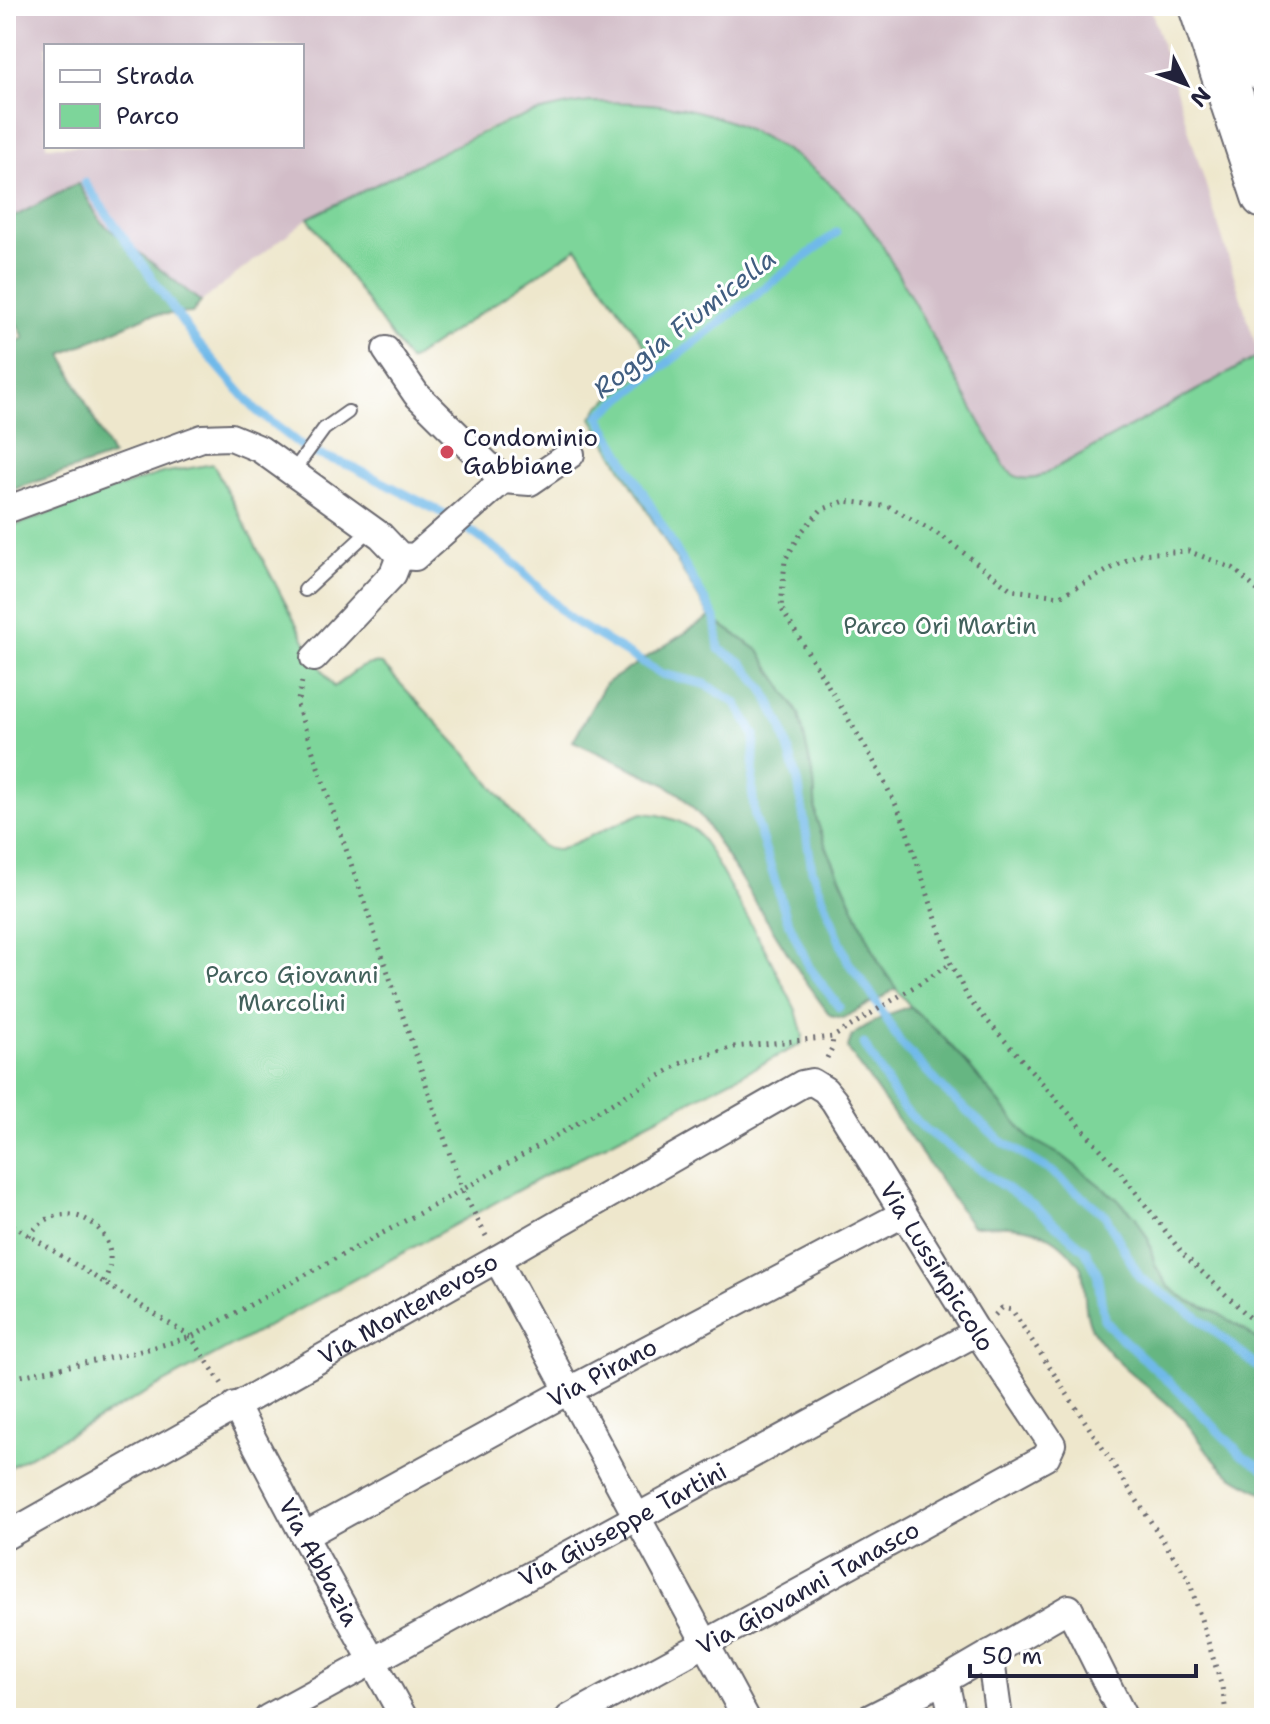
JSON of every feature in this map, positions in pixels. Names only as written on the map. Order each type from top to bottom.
[{"type":"highway","points":[[1201,6],[1264,196]]},
{"type":"highway","points":[[1244,6],[1264,69]]},
{"type":"street","points":[[386,350],[416,394],[503,480],[530,482],[571,454]]},
{"type":"street","points":[[6,510],[202,438],[231,437],[260,449],[381,536],[400,556],[415,557],[503,480]]},
{"type":"street","points":[[314,658],[393,574],[400,556]]},
{"type":"street","name":"Via Lussinpiccolo","points":[[812,1082],[825,1090],[834,1101],[977,1332],[1052,1444],[1046,1457]]},
{"type":"street","name":"Via Montenevoso","points":[[6,1536],[802,1084],[812,1082]]},
{"type":"street","name":"Via Pirano","points":[[304,1536],[568,1391],[903,1214]]},
{"type":"street","points":[[497,1259],[746,1718]]},
{"type":"street","name":"Via Giuseppe Tartini","points":[[268,1718],[977,1332]]},
{"type":"street","name":"Via Abbazia","points":[[235,1405],[404,1718]]},
{"type":"street","name":"Via Giovanni Tanasco","points":[[569,1718],[1046,1457]]},
{"type":"street","points":[[870,1718],[945,1680],[1069,1608],[1124,1718]]},
{"type":"street","points":[[990,1653],[999,1718]]},
{"type":"street","points":[[945,1680],[953,1718]]},
{"type":"lane","points":[[292,473],[324,429],[348,412]]},
{"type":"lane","points":[[305,590],[371,529]]},
{"type":"path","points":[[1264,605],[1258,591],[1233,568],[1188,551],[1138,554],[1060,596],[1012,590],[943,537],[890,507],[845,501],[821,510],[803,530],[785,560],[781,608],[872,758],[902,817],[951,964],[969,1000],[1119,1170],[1182,1253],[1264,1331]]},
{"type":"path","points":[[314,658],[300,686],[297,705],[462,1190],[497,1259]]},
{"type":"path","points":[[6,1379],[137,1352],[191,1337],[462,1190],[682,1063],[734,1047],[833,1037],[951,964]]},
{"type":"path","points":[[29,1236],[39,1224],[53,1217],[69,1215],[90,1222],[102,1232],[111,1253],[110,1268],[104,1282]]},
{"type":"path","points":[[6,1221],[191,1337],[235,1405]]},
{"type":"path","points":[[977,1332],[1002,1308],[1012,1310],[1189,1580],[1222,1687],[1227,1718]]},
{"type":"shaded area","points":[[6,6],[1150,6],[1259,356],[1037,478],[1025,480],[1014,476],[1007,471],[882,245],[861,215],[812,169],[781,148],[747,129],[685,109],[630,102],[590,102],[517,117],[484,130],[308,218],[201,302],[101,222],[78,183],[6,221]]},
{"type":"green space","name":"Parco Ori Martin","points":[[590,102],[660,105],[708,114],[757,134],[824,178],[860,215],[882,245],[1002,462],[1016,476],[1037,478],[1259,356],[1264,368],[1264,1346],[1214,1311],[1188,1301],[1168,1286],[1155,1265],[1148,1239],[1135,1216],[1064,1157],[1028,1138],[961,1057],[911,1007],[880,965],[825,844],[816,818],[814,781],[759,651],[710,617],[592,418],[599,407],[656,362],[577,248],[409,361],[308,218],[504,123],[545,110]]},
{"type":"green space","points":[[78,183],[101,222],[201,302],[192,313],[149,315],[62,354],[112,456],[6,492],[6,347],[24,338],[6,302],[6,221]]},
{"type":"green space","name":"Parco Giovanni Marcolini","points":[[213,464],[314,658],[334,687],[368,664],[382,664],[467,755],[537,841],[552,850],[559,850],[642,813],[678,821],[696,831],[766,951],[796,1010],[803,1036],[801,1044],[544,1176],[6,1469],[6,529],[162,473]]},
{"type":"green space","points":[[710,617],[759,651],[799,714],[814,781],[816,818],[825,844],[880,965],[896,988],[843,1018],[830,1015],[807,984],[703,819],[681,795],[661,782],[573,741],[605,684]]},
{"type":"green space","points":[[911,1007],[961,1057],[1028,1137],[1064,1157],[1135,1216],[1148,1239],[1155,1265],[1168,1286],[1188,1301],[1214,1311],[1264,1346],[1264,1493],[1223,1469],[1182,1417],[1101,1343],[1088,1317],[1081,1269],[1062,1245],[1026,1228],[972,1226],[848,1049],[852,1037],[863,1028],[888,1014]]},
{"type":"waterway","points":[[85,183],[196,341],[257,411],[308,451],[351,466],[454,519],[510,559],[570,619],[662,674],[705,684],[736,703],[755,735],[752,789],[755,817],[786,916],[809,967],[839,1007]]},
{"type":"waterway","name":"Roggia Fiumicella","points":[[836,233],[599,416],[715,618],[719,649],[742,663],[764,690],[781,725],[798,781],[812,870],[848,962],[900,1042],[947,1093],[1001,1141],[1051,1171],[1105,1215],[1140,1278],[1196,1316],[1264,1372]]},
{"type":"waterway","points":[[864,1044],[902,1107],[926,1130],[1034,1206],[1085,1250],[1097,1272],[1104,1319],[1243,1456],[1264,1469]]},
{"type":"place","name":"Condominio Gabbiane","points":[[447,452]]}]
